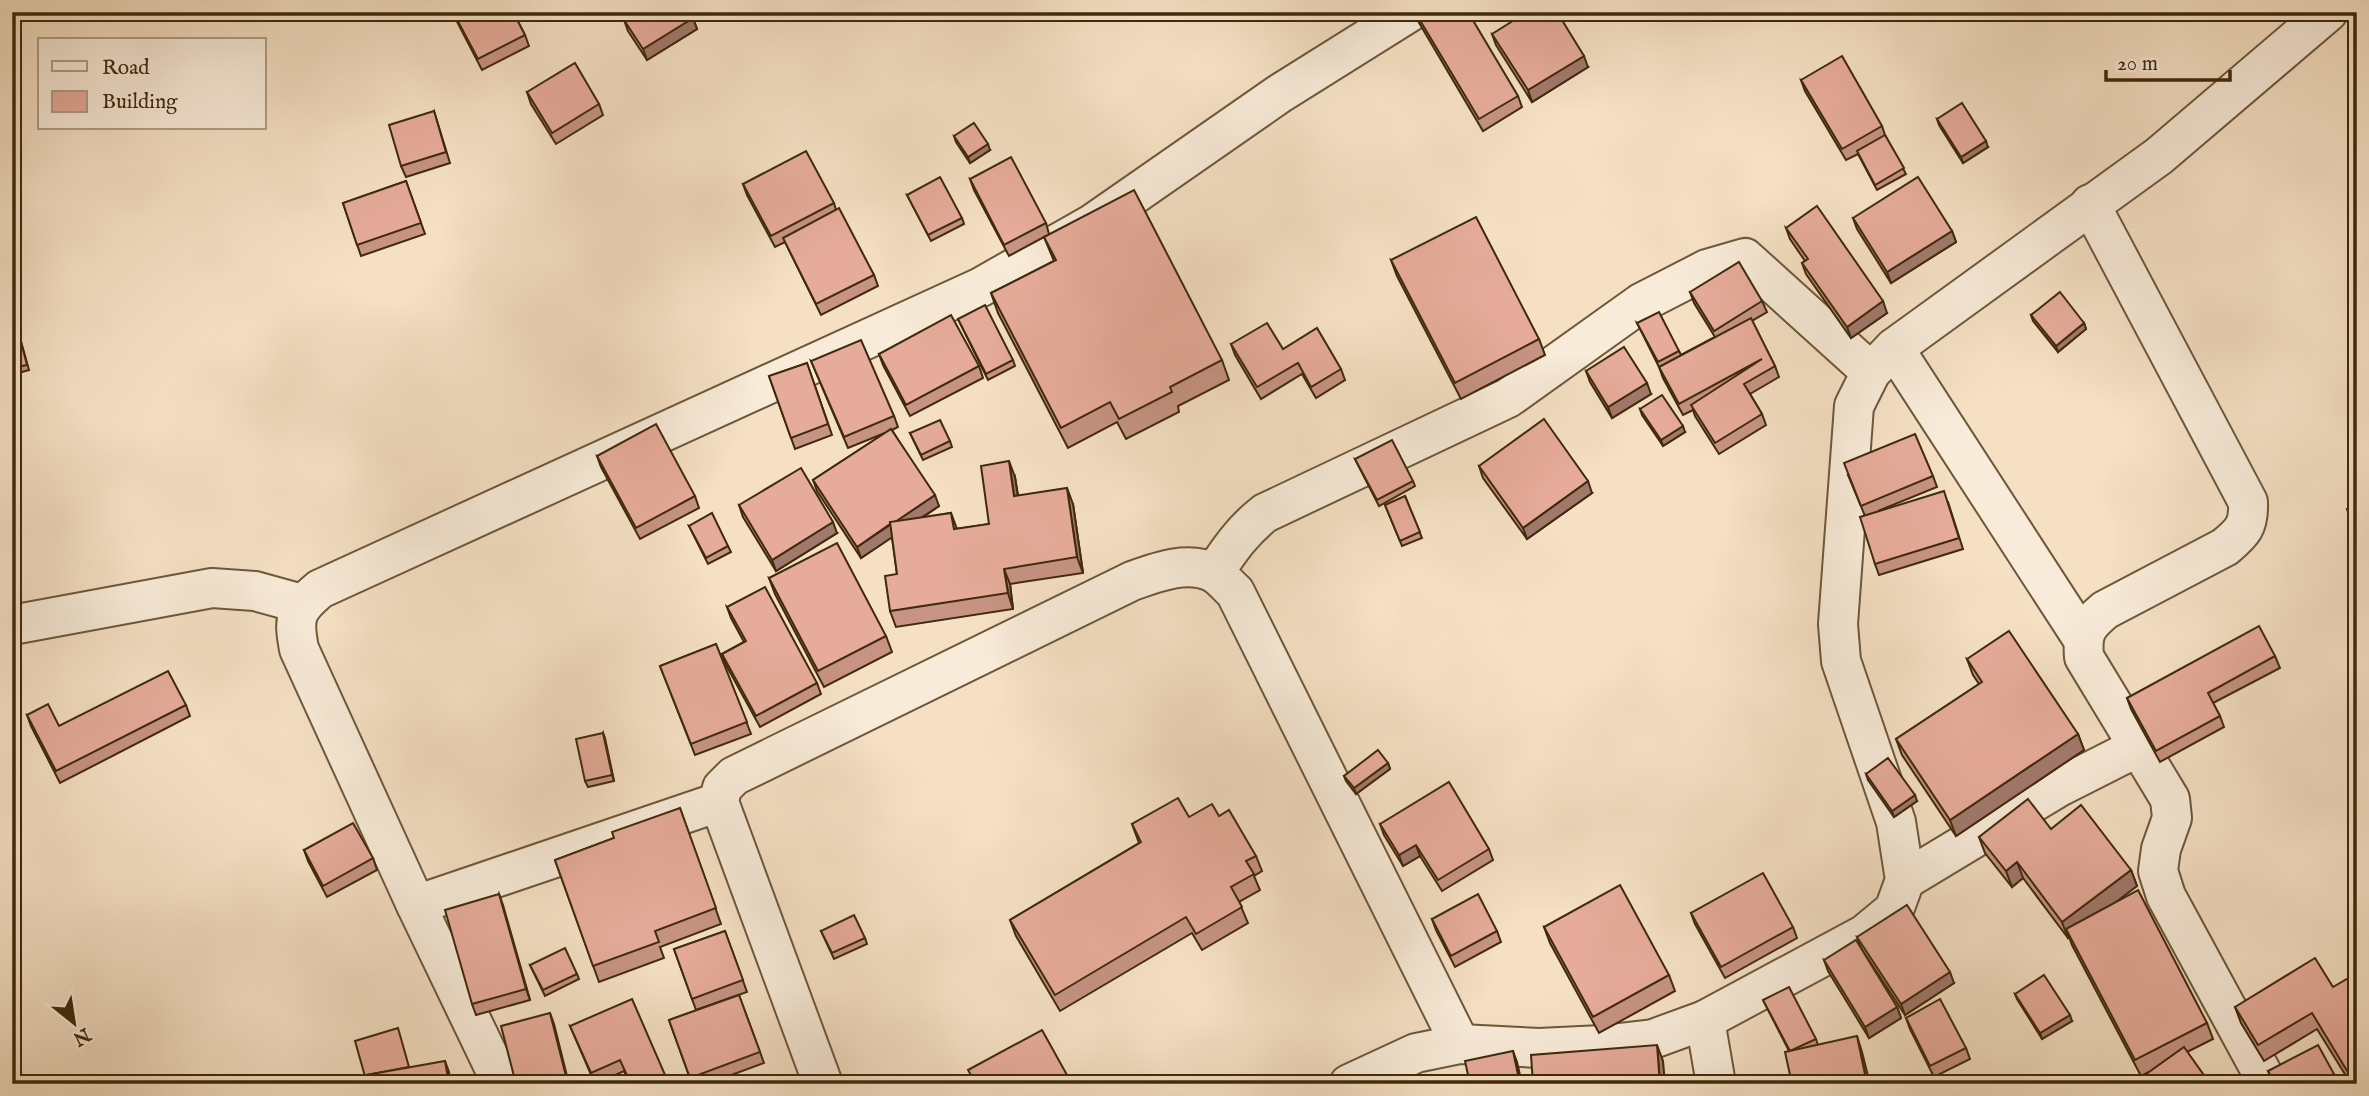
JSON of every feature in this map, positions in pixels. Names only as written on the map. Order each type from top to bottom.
[{"type":"street","points":[[502,1084],[416,905],[299,649],[295,625],[302,604],[320,589],[981,287],[1092,225],[1279,94],[1410,12]]},
{"type":"street","points":[[1349,1084],[1416,1053],[1460,1044],[1539,1048],[1653,1039],[1705,1020],[1865,934],[1894,910],[1905,880],[1896,822],[1840,661],[1838,624],[1854,406],[1883,360],[2090,204],[2159,156],[2328,12]]},
{"type":"street","points":[[2082,638],[2091,622],[2105,610],[2225,547],[2240,534],[2249,519],[2248,502],[2090,204]]},
{"type":"street","points":[[1214,573],[1236,540],[1265,513],[1508,398],[1641,303],[1707,269],[1745,258],[1883,360],[2082,638],[2084,657],[2170,799],[2172,818],[2161,849],[2158,871],[2166,896],[2268,1084]]},
{"type":"street","points":[[822,1084],[719,802],[722,788],[734,776],[1132,581],[1163,570],[1194,568],[1214,573],[1234,592],[1460,1044]]},
{"type":"street","points":[[12,625],[212,588],[255,591],[302,604]]},
{"type":"street","points":[[1905,880],[2059,787],[2138,747]]},
{"type":"street","points":[[416,905],[719,802]]},
{"type":"street","points":[[1705,1020],[1716,1084]]},
{"type":"building","points":[[453,12],[513,12],[525,35],[478,59]]},
{"type":"building","points":[[636,12],[690,12],[693,18],[643,49],[624,20]]},
{"type":"building","points":[[1415,12],[1468,12],[1518,96],[1479,119]]},
{"type":"building","points":[[1527,12],[1557,12],[1584,56],[1528,90],[1492,34]]},
{"type":"building","points":[[1842,56],[1882,126],[1842,149],[1801,80]]},
{"type":"building","points":[[575,63],[599,104],[552,133],[527,92]]},
{"type":"building","points":[[1962,103],[1986,141],[1961,157],[1937,119]]},
{"type":"building","points":[[434,111],[446,152],[401,166],[389,125]]},
{"type":"building","points":[[974,123],[988,144],[968,157],[954,136]]},
{"type":"building","points":[[1885,135],[1904,168],[1875,185],[1857,151]]},
{"type":"building","points":[[806,151],[834,203],[771,236],[743,184]]},
{"type":"building","points":[[1011,157],[1046,223],[1004,245],[970,179]]},
{"type":"building","points":[[940,177],[962,218],[928,235],[907,195]]},
{"type":"building","points":[[1918,177],[1952,231],[1887,272],[1853,218]]},
{"type":"building","points":[[406,181],[421,223],[357,245],[343,203]]},
{"type":"building","points":[[1134,190],[1222,360],[1170,387],[1172,392],[1119,419],[1110,402],[1061,428],[991,293],[1056,260],[1044,237]]},
{"type":"building","points":[[1817,206],[1883,301],[1847,327],[1802,263],[1808,259],[1786,228]]},
{"type":"building","points":[[839,208],[874,275],[816,304],[783,238]]},
{"type":"building","points":[[1476,217],[1539,339],[1455,383],[1391,260]]},
{"type":"building","points":[[1739,262],[1762,301],[1714,331],[1690,292]]},
{"type":"building","points":[[2060,292],[2084,323],[2056,346],[2031,315]]},
{"type":"building","points":[[985,305],[1013,360],[986,374],[958,319]]},
{"type":"building","points":[[1659,312],[1679,351],[1658,362],[1637,323]]},
{"type":"building","points":[[951,315],[979,366],[906,405],[879,354]]},
{"type":"building","points":[[1751,318],[1775,366],[1744,384],[1762,414],[1715,443],[1691,405],[1762,359],[1679,404],[1659,367]]},
{"type":"building","points":[[1267,323],[1283,349],[1317,328],[1341,369],[1311,387],[1298,363],[1257,387],[1231,344]]},
{"type":"building","points":[[20,338],[27,365],[12,368],[12,340]]},
{"type":"building","points":[[861,340],[894,416],[844,437],[811,361]]},
{"type":"building","points":[[1624,347],[1647,383],[1608,407],[1586,371]]},
{"type":"building","points":[[807,363],[828,424],[791,438],[769,376]]},
{"type":"building","points":[[1662,395],[1683,426],[1661,440],[1640,409]]},
{"type":"building","points":[[1544,419],[1588,481],[1523,528],[1479,466]]},
{"type":"building","points":[[940,420],[950,441],[921,455],[910,433]]},
{"type":"building","points":[[656,424],[695,496],[636,528],[597,456]]},
{"type":"building","points":[[891,429],[935,495],[895,522],[890,522],[857,547],[813,480]]},
{"type":"building","points":[[1915,434],[1933,476],[1861,506],[1844,463]]},
{"type":"building","points":[[1392,440],[1413,481],[1377,500],[1355,459]]},
{"type":"building","points":[[1009,461],[1014,496],[1067,488],[1077,557],[1004,569],[1008,593],[890,611],[885,576],[897,574],[890,522],[951,513],[954,529],[989,524],[981,466]]},
{"type":"building","points":[[801,468],[833,522],[772,560],[739,505]]},
{"type":"building","points":[[1944,491],[1959,538],[1875,564],[1860,517]]},
{"type":"building","points":[[1405,496],[1420,532],[1400,541],[1385,505]]},
{"type":"building","points":[[2357,506],[2357,539],[2347,509]]},
{"type":"building","points":[[712,513],[728,546],[706,558],[689,526]]},
{"type":"building","points":[[837,543],[886,636],[818,671],[769,578]]},
{"type":"building","points":[[765,587],[817,683],[756,716],[722,654],[746,641],[727,607]]},
{"type":"building","points":[[2259,626],[2275,656],[2208,693],[2220,716],[2156,751],[2127,698]]},
{"type":"building","points":[[2009,631],[2078,734],[1950,820],[1896,739],[1982,682],[1967,659]]},
{"type":"building","points":[[716,644],[747,722],[691,744],[660,666]]},
{"type":"building","points":[[168,671],[186,705],[56,771],[27,715],[48,704],[59,726]]},
{"type":"building","points":[[603,733],[612,775],[585,781],[576,739]]},
{"type":"building","points":[[1378,750],[1388,763],[1354,788],[1344,776]]},
{"type":"building","points":[[1888,758],[1915,795],[1892,811],[1866,774]]},
{"type":"building","points":[[1449,782],[1489,849],[1438,880],[1416,845],[1399,855],[1380,824]]},
{"type":"building","points":[[1178,798],[1189,817],[1212,804],[1219,816],[1229,810],[1256,856],[1246,861],[1254,874],[1231,887],[1242,907],[1196,934],[1186,917],[1055,995],[1010,920],[1141,842],[1132,824]]},
{"type":"building","points":[[2028,799],[2051,829],[2081,805],[2131,870],[2062,922],[2017,862],[2006,871],[1979,837]]},
{"type":"building","points":[[680,808],[716,908],[655,931],[659,942],[593,966],[555,860],[614,838],[612,832]]},
{"type":"building","points":[[353,823],[373,858],[323,886],[304,850]]},
{"type":"building","points":[[1763,873],[1793,927],[1721,967],[1691,913]]},
{"type":"building","points":[[1620,885],[1669,975],[1593,1017],[1544,927]]},
{"type":"building","points":[[2138,890],[2207,1023],[2135,1060],[2066,929]]},
{"type":"building","points":[[499,894],[526,989],[472,1004],[445,910]]},
{"type":"building","points":[[1478,894],[1497,931],[1451,956],[1432,919]]},
{"type":"building","points":[[1907,905],[1950,972],[1901,1004],[1857,937]]},
{"type":"building","points":[[854,915],[865,938],[832,953],[821,931]]},
{"type":"building","points":[[725,931],[743,980],[692,999],[674,949]]},
{"type":"building","points":[[1856,940],[1897,1007],[1865,1027],[1824,960]]},
{"type":"building","points":[[565,948],[577,974],[543,990],[530,965]]},
{"type":"building","points":[[2315,958],[2333,987],[2357,973],[2357,1084],[2312,1013],[2258,1045],[2235,1007]]},
{"type":"building","points":[[2044,975],[2070,1015],[2040,1033],[2015,994]]},
{"type":"building","points":[[1789,987],[1816,1039],[1790,1051],[1763,1000]]},
{"type":"building","points":[[739,995],[760,1052],[690,1078],[669,1020]]},
{"type":"building","points":[[632,999],[669,1084],[631,1084],[620,1060],[591,1073],[570,1026]]},
{"type":"building","points":[[1940,999],[1966,1048],[1930,1066],[1906,1018]]},
{"type":"building","points":[[550,1013],[568,1084],[516,1084],[501,1026]]},
{"type":"building","points":[[398,1028],[409,1067],[366,1075],[366,1080],[355,1041]]},
{"type":"building","points":[[1042,1030],[1072,1084],[976,1084],[968,1070]]},
{"type":"building","points":[[1857,1036],[1867,1084],[1792,1084],[1785,1052]]},
{"type":"building","points":[[1657,1045],[1660,1084],[1533,1084],[1531,1055]]},
{"type":"building","points":[[2318,1045],[2334,1074],[2315,1084],[2275,1084],[2268,1071]]},
{"type":"building","points":[[2184,1047],[2208,1081],[2205,1084],[2147,1084],[2142,1077]]},
{"type":"building","points":[[1513,1051],[1520,1084],[1470,1084],[1465,1061]]},
{"type":"building","points":[[445,1061],[449,1084],[368,1084],[366,1075]]}]
